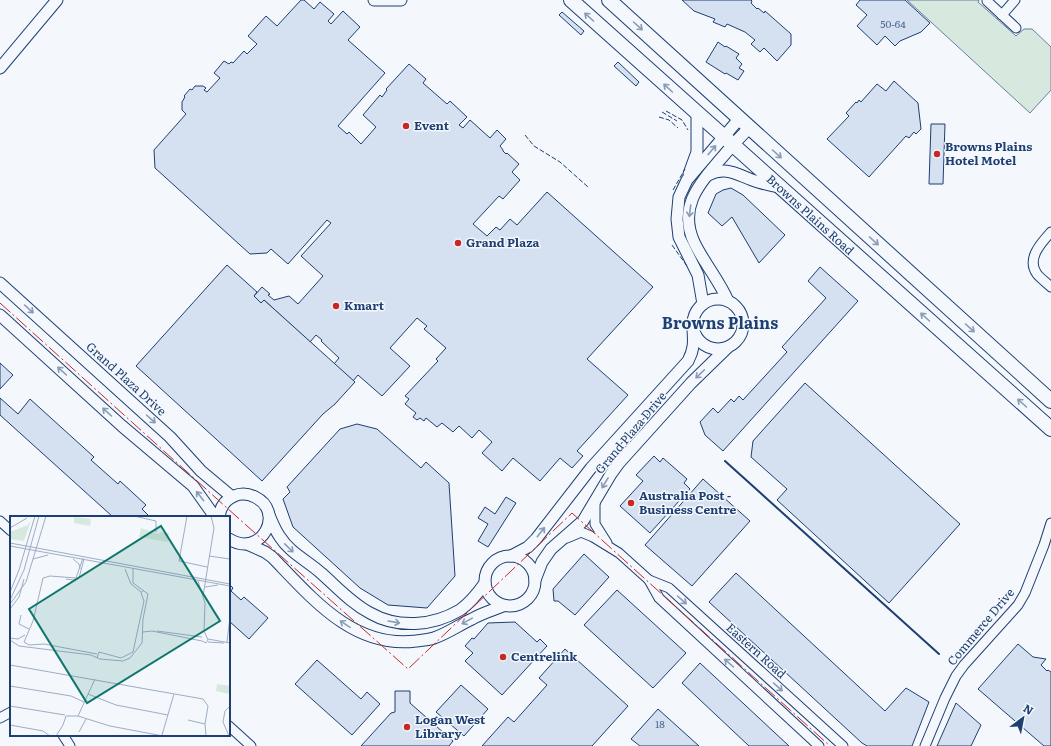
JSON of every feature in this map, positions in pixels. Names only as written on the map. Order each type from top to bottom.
[{"type":"main road","name":"Browns Plains Road","points":[[570,0],[1051,429]]},
{"type":"main road","name":"Browns Plains Road","points":[[609,0],[1051,401]]},
{"type":"street","points":[[0,68],[57,0]]},
{"type":"street","points":[[374,0],[401,0]]},
{"type":"street","points":[[1002,15],[1015,0]]},
{"type":"street","points":[[987,1],[1016,28]]},
{"type":"street","points":[[697,114],[697,152],[680,197],[677,210],[679,236],[698,275],[703,304]]},
{"type":"street","points":[[687,180],[744,123]]},
{"type":"street","points":[[727,141],[694,193],[690,206],[689,219],[690,230],[694,241],[728,301]]},
{"type":"street","points":[[706,176],[717,171],[725,170],[759,183],[779,187]]},
{"type":"street","points":[[1051,232],[1039,246],[1033,261],[1036,273],[1051,286]]},
{"type":"street","name":"Grand Plaza Drive","points":[[0,283],[170,437],[201,471],[232,496]]},
{"type":"street","points":[[715,299],[728,301],[739,311],[742,317],[742,332],[734,343],[721,349],[713,349],[700,343],[693,330],[693,317],[703,304],[715,299]]},
{"type":"street","points":[[0,315],[122,426],[193,486],[214,516]]},
{"type":"street","name":"Grand Plaza Drive","points":[[511,556],[523,551],[532,544],[591,468],[688,361],[694,347],[693,330]]},
{"type":"street","name":"Grand Plaza Drive","points":[[535,580],[542,562],[551,549],[582,521],[611,474],[620,463],[691,383],[728,347]]},
{"type":"street","points":[[219,516],[221,508],[232,496],[244,494],[258,498],[264,504],[280,537],[298,556],[320,572],[356,604],[371,614],[390,621],[410,624],[426,623],[444,618],[469,603],[485,583]]},
{"type":"street","name":"Eastern Road","points":[[595,501],[595,524],[610,548]]},
{"type":"street","points":[[230,539],[240,544],[254,542],[266,531],[269,523],[269,515]]},
{"type":"street","points":[[0,521],[10,530]]},
{"type":"street","name":"Commerce Drive","points":[[925,746],[956,676],[964,665],[1018,605],[1026,593],[1051,522]]},
{"type":"street","name":"Eastern Road","points":[[560,541],[581,532],[593,537],[619,553],[649,580],[659,598],[820,746]]},
{"type":"street","name":"Commerce Drive","points":[[1044,545],[1051,534]]},
{"type":"street","points":[[247,544],[265,552],[272,557],[328,611],[345,625],[375,638],[406,642],[432,639],[443,635],[474,618],[503,606]]},
{"type":"street","points":[[511,556],[525,561],[530,566],[535,580],[532,594],[527,600],[520,605],[512,607],[503,606],[490,597],[486,590],[485,583],[487,570],[492,564],[498,559],[511,556]]},
{"type":"street","name":"Eastern Road","points":[[649,580],[669,588],[843,746]]},
{"type":"street","points":[[0,718],[10,713]]},
{"type":"street","points":[[230,727],[251,746]]},
{"type":"street","points":[[64,736],[70,746]]},
{"type":"shaded area","points":[[907,0],[979,0],[978,2],[1016,36],[1024,29],[1032,29],[1051,47],[1051,90],[1030,113]]},
{"type":"building","name":"Grand Plaza","points":[[301,0],[304,0],[314,9],[320,2],[334,14],[328,21],[331,24],[343,11],[360,27],[348,40],[385,73],[338,126],[347,134],[349,132],[361,144],[376,127],[363,115],[380,95],[382,97],[387,90],[386,89],[409,64],[426,79],[423,83],[447,104],[450,101],[467,117],[459,125],[463,128],[470,120],[490,138],[497,130],[506,139],[500,146],[503,151],[519,164],[512,172],[520,180],[503,199],[499,196],[473,224],[487,236],[496,227],[500,230],[510,219],[517,225],[547,192],[653,287],[587,359],[628,395],[577,451],[583,456],[572,468],[560,458],[540,481],[513,458],[502,471],[482,453],[492,442],[479,430],[472,438],[459,426],[453,432],[442,423],[437,427],[426,418],[424,421],[420,418],[417,420],[413,417],[416,413],[405,404],[409,399],[405,396],[438,361],[436,359],[446,348],[424,329],[427,326],[417,318],[390,348],[410,366],[382,396],[358,375],[353,381],[334,364],[339,358],[316,335],[310,342],[264,300],[261,303],[254,296],[262,287],[274,300],[289,296],[298,304],[323,276],[301,256],[331,223],[327,220],[288,264],[271,249],[267,253],[250,254],[155,168],[154,150],[186,114],[182,110],[182,102],[185,97],[184,96],[190,89],[192,90],[195,86],[203,86],[206,88],[204,90],[207,92],[220,78],[214,73],[224,61],[229,64],[231,62],[233,63],[244,51],[247,54],[257,44],[248,36],[266,16],[277,26]]},
{"type":"building","points":[[682,0],[751,0],[751,3],[757,9],[758,8],[764,13],[765,11],[791,34],[791,45],[777,61],[764,48],[760,52],[751,44],[755,40],[745,32],[727,24],[725,27],[713,22],[715,19],[694,11]]},
{"type":"building","points":[[860,0],[905,0],[930,23],[921,32],[900,41],[895,46],[885,36],[877,45],[857,26],[867,15],[856,5]]},
{"type":"building","points":[[562,12],[584,31],[581,35],[559,15]]},
{"type":"building","points":[[718,42],[739,54],[736,58],[742,64],[739,68],[744,71],[738,80],[706,62]]},
{"type":"building","points":[[618,62],[639,82],[636,86],[614,66]]},
{"type":"building","name":"Browns Plains Hotel Motel","points":[[894,81],[918,103],[921,129],[916,134],[914,132],[909,138],[906,136],[869,177],[827,139],[849,116],[846,113],[856,102],[857,103],[859,100],[861,102],[877,84],[886,91]]},
{"type":"building","name":"Browns Plains Hotel Motel","points":[[931,124],[945,124],[943,184],[929,184]]},
{"type":"building","points":[[731,188],[743,195],[785,235],[759,263],[732,217],[722,226],[708,213],[716,194]]},
{"type":"building","points":[[227,265],[257,292],[254,296],[261,303],[264,300],[355,382],[335,404],[323,414],[262,481],[136,366]]},
{"type":"building","points":[[820,267],[858,301],[723,451],[705,435],[700,422],[713,408],[718,413],[731,399],[734,402],[739,396],[743,400],[787,352],[782,347],[826,298],[808,281]]},
{"type":"building","points":[[0,363],[13,375],[0,389]]},
{"type":"building","points":[[805,383],[960,524],[889,603],[777,500],[787,489],[751,457],[753,441]]},
{"type":"building","points":[[0,398],[18,414],[30,399],[94,457],[91,460],[118,484],[120,481],[146,505],[142,509],[149,516],[112,516],[0,415]]},
{"type":"building","points":[[357,424],[377,429],[421,468],[426,462],[449,483],[455,576],[427,608],[388,605],[360,588],[293,527],[283,499],[290,492],[287,487],[340,429]]},
{"type":"building","points":[[654,456],[660,462],[663,458],[687,479],[684,483],[690,489],[650,533],[620,506],[643,481],[636,475]]},
{"type":"building","points":[[703,479],[750,521],[692,586],[645,545]]},
{"type":"building","points":[[506,497],[516,503],[488,547],[478,541],[488,524],[478,518],[485,507],[495,514]]},
{"type":"building","points":[[584,554],[609,577],[575,615],[558,601],[554,601],[553,589]]},
{"type":"building","points":[[736,573],[885,711],[906,688],[929,702],[912,746],[867,746],[862,743],[709,602]]},
{"type":"building","points":[[230,585],[233,588],[231,591],[241,600],[244,597],[268,618],[249,639],[230,622]]},
{"type":"building","points":[[617,590],[686,653],[653,688],[584,625]]},
{"type":"building","name":"Centrelink","points":[[515,622],[537,642],[540,639],[547,646],[502,695],[465,661],[473,653],[465,646],[472,638],[474,639],[488,623]]},
{"type":"building","points":[[1018,644],[1033,657],[1046,659],[1041,665],[1047,671],[1048,670],[1051,672],[1051,746],[1044,746],[978,689]]},
{"type":"building","points":[[565,649],[628,706],[592,746],[482,746],[508,717],[514,722],[547,685],[539,678]]},
{"type":"building","points":[[317,660],[361,699],[367,692],[380,704],[352,735],[295,684]]},
{"type":"building","points":[[700,663],[789,746],[749,746],[682,683]]},
{"type":"building","points":[[461,685],[488,709],[464,736],[436,712]]},
{"type":"building","name":"Logan West Library","points":[[395,691],[410,691],[410,703],[453,741],[449,746],[361,746],[391,713],[395,712]]},
{"type":"building","points":[[956,703],[981,725],[971,746],[937,746]]},
{"type":"building","points":[[658,709],[699,746],[640,746],[631,739]]},
{"type":"fence","points":[[666,111],[682,120],[688,130]]},
{"type":"fence","points":[[662,112],[677,121]]},
{"type":"fence","points":[[659,117],[669,120],[678,128]]},
{"type":"fence","points":[[525,135],[534,146],[560,162],[588,187]]},
{"type":"fence","points":[[673,190],[685,169]]},
{"type":"fence","points":[[672,245],[687,266]]},
{"type":"wall","points":[[725,461],[939,654]]},
{"type":"power","points":[[0,303],[408,669],[572,513],[830,746]]},
{"type":"place","name":"Event","points":[[406,126]]},
{"type":"place","name":"Browns Plains Hotel Motel","points":[[937,154]]},
{"type":"place","name":"Grand Plaza","points":[[458,243]]},
{"type":"place","name":"Kmart","points":[[336,306]]},
{"type":"place","name":"Australia Post - Business Centre","points":[[631,503]]},
{"type":"place","name":"Centrelink","points":[[503,657]]},
{"type":"place","name":"Logan West Library","points":[[407,727]]},
{"type":"district","name":"Browns Plains","points":[[720,323]]}]
